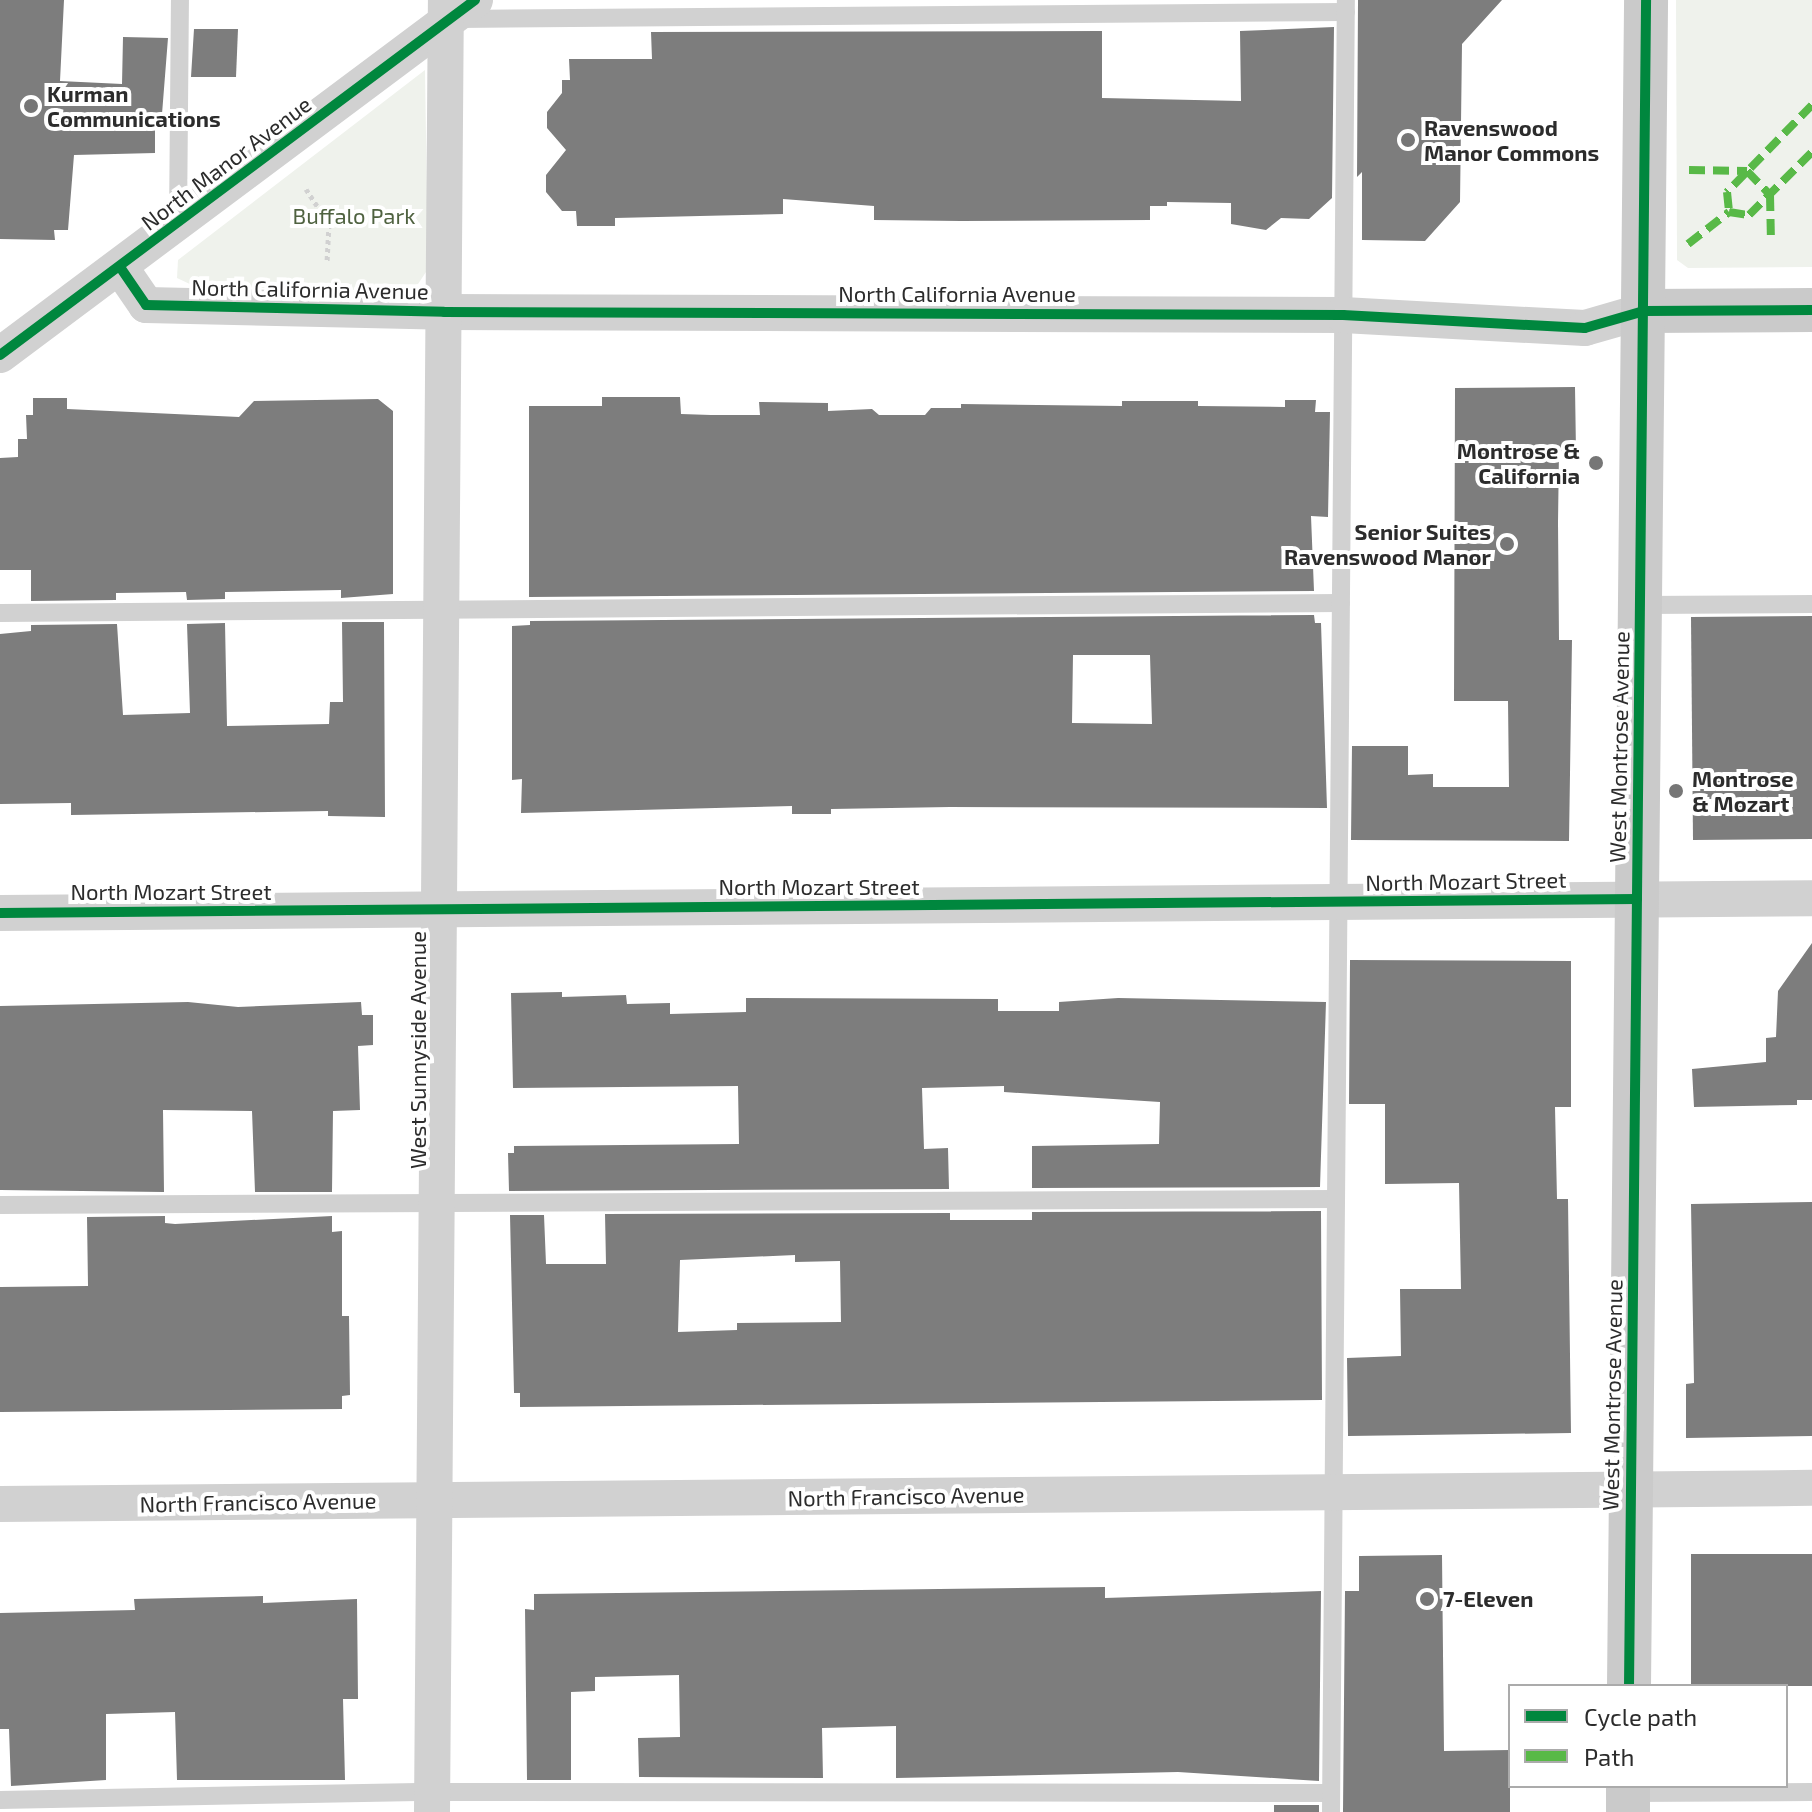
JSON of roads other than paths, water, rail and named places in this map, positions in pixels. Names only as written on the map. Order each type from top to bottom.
[{"type":"main road","name":"West Montrose Avenue","points":[[1629,1684],[1646,0]]},
{"type":"main road","name":"North California Avenue","points":[[1644,311],[1812,310]]},
{"type":"street","name":"North Manor Avenue","points":[[0,355],[178,225],[456,6]]},
{"type":"street","name":"West Sunnyside Avenue","points":[[432,1802],[444,312],[456,6]]},
{"type":"street","name":"North California Avenue","points":[[120,267],[146,305],[444,312],[1343,315],[1585,328],[1644,311]]},
{"type":"street","name":"North Mozart Street","points":[[0,913],[1812,898]]},
{"type":"street","name":"North Francisco Avenue","points":[[0,1504],[1812,1488]]},
{"type":"lane","points":[[178,225],[180,0]]},
{"type":"lane","points":[[456,6],[1346,6],[1331,1812]]},
{"type":"lane","points":[[0,613],[1341,603]]},
{"type":"lane","points":[[1641,605],[1812,604]]},
{"type":"lane","points":[[0,1205],[437,1200],[1336,1199]]},
{"type":"lane","points":[[1628,1797],[1812,1792]]},
{"type":"lane","points":[[0,1800],[432,1802],[1331,1793]]},
{"type":"place","name":"Kurman Communications","points":[[31,106]]},
{"type":"place","name":"Ravenswood Manor Commons","points":[[1408,140]]},
{"type":"place","name":"Montrose & California","points":[[1596,463]]},
{"type":"place","name":"Senior Suites Ravenswood Manor","points":[[1507,544]]},
{"type":"place","name":"Montrose & Mozart","points":[[1676,791]]},
{"type":"place","name":"7-Eleven","points":[[1427,1599]]},
{"type":"park label","name":"Buffalo Park","points":[[354,216]]}]
